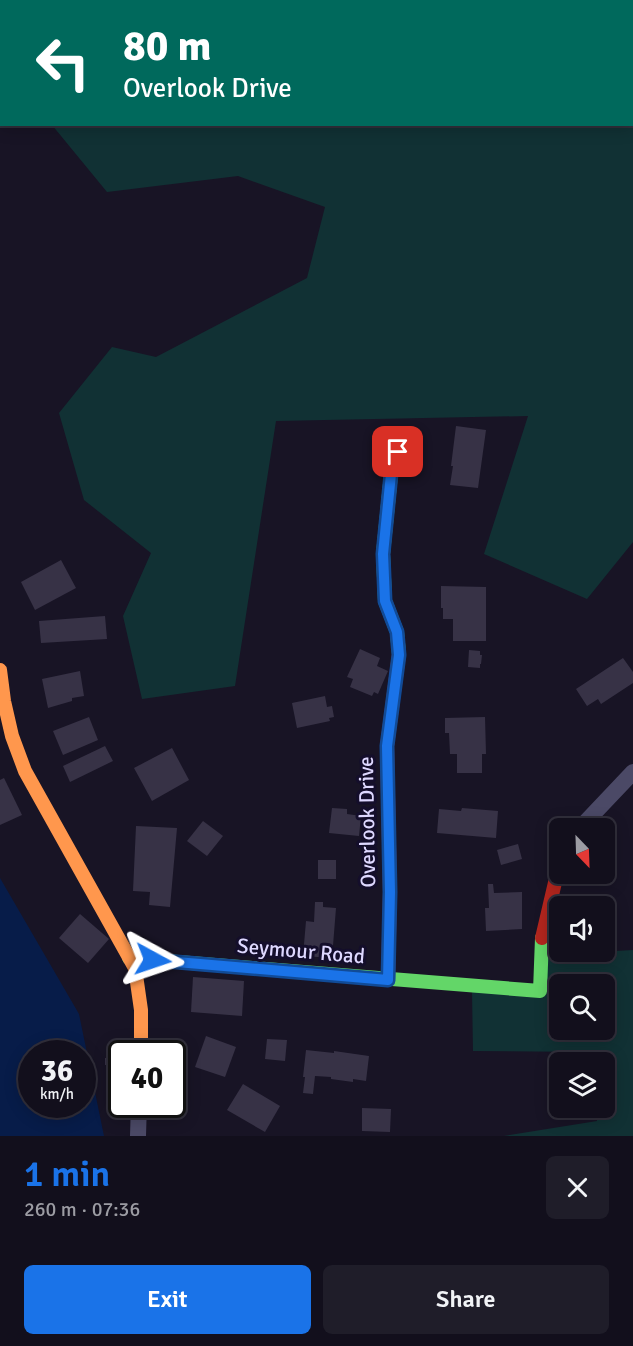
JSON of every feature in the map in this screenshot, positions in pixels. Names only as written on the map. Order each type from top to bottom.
[{"type":"street","name":"Overlook Drive","points":[[388,980],[390,892],[387,746],[399,655],[397,632],[385,601],[383,554],[391,474],[398,452]]},
{"type":"street","points":[[0,670],[12,736],[25,771],[135,968],[141,1004],[141,1040]]},
{"type":"street","points":[[589,818],[633,772]]},
{"type":"street","name":"Seymour Road","points":[[129,958],[540,991],[542,938],[555,884]]},
{"type":"street","points":[[138,1136],[139,1118]]},
{"type":"green space","points":[[53,126],[633,126],[633,542],[587,599],[484,554],[528,416],[276,421],[235,686],[142,699],[123,616],[151,553],[84,500],[59,413],[112,347],[156,357],[307,278],[325,207],[238,176],[107,192]]},
{"type":"green space","points":[[633,950],[633,1136],[504,1136],[597,1121],[597,1118],[615,1118],[615,1052],[473,1051],[472,991],[533,990],[544,955],[549,955],[549,962],[615,962],[615,951]]},
{"type":"water","points":[[0,878],[79,1014],[84,1040],[18,1040],[18,1118],[96,1118],[96,1097],[104,1136],[0,1136]]},
{"type":"building","points":[[456,426],[486,430],[478,488],[450,485]]},
{"type":"building","points":[[61,560],[76,588],[35,610],[21,582]]},
{"type":"building","points":[[441,586],[486,587],[486,641],[453,641],[453,619],[443,619]]},
{"type":"building","points":[[105,616],[107,639],[41,643],[39,621]]},
{"type":"building","points":[[360,649],[380,658],[377,666],[388,671],[378,694],[374,692],[372,696],[350,687],[353,679],[347,677]]},
{"type":"building","points":[[469,650],[480,651],[482,655],[480,668],[468,667]]},
{"type":"building","points":[[623,658],[633,672],[633,683],[601,704],[598,699],[587,706],[576,689]]},
{"type":"building","points":[[80,671],[84,696],[72,698],[72,701],[48,708],[42,679]]},
{"type":"building","points":[[325,696],[327,707],[332,706],[334,717],[329,718],[330,721],[297,728],[292,703]]},
{"type":"building","points":[[89,717],[98,740],[63,755],[53,731]]},
{"type":"building","points":[[485,717],[486,754],[482,754],[482,773],[457,773],[457,754],[450,754],[449,733],[445,733],[445,718]]},
{"type":"building","points":[[105,746],[113,761],[70,782],[63,766]]},
{"type":"building","points":[[172,748],[189,780],[152,801],[134,768]]},
{"type":"building","points":[[4,778],[22,815],[0,825],[0,780]]},
{"type":"building","points":[[332,808],[347,809],[347,814],[361,816],[359,836],[329,833]]},
{"type":"building","points":[[462,808],[498,811],[496,838],[437,833],[439,809],[461,811]]},
{"type":"building","points":[[203,821],[223,836],[207,856],[187,841]]},
{"type":"building","points":[[136,826],[177,828],[170,907],[149,905],[150,892],[133,891]]},
{"type":"building","points":[[518,844],[522,859],[501,865],[497,850]]},
{"type":"building","points":[[318,860],[336,860],[336,879],[318,879]]},
{"type":"building","points":[[488,884],[493,884],[494,893],[522,892],[522,929],[486,931],[485,908],[489,908]]},
{"type":"building","points":[[315,902],[323,902],[323,907],[336,908],[332,958],[303,956],[306,921],[314,922]]},
{"type":"building","points":[[80,914],[109,939],[88,963],[59,938]]},
{"type":"building","points":[[193,977],[244,981],[242,1016],[191,1012]]},
{"type":"building","points":[[206,1036],[236,1047],[225,1077],[195,1067]]},
{"type":"building","points":[[267,1039],[287,1040],[285,1061],[265,1059]]},
{"type":"building","points":[[306,1050],[369,1056],[366,1081],[353,1079],[353,1082],[315,1076],[313,1094],[303,1093]]},
{"type":"building","points":[[243,1084],[280,1106],[265,1132],[227,1110]]},
{"type":"building","points":[[362,1108],[391,1109],[390,1132],[362,1131]]},
{"type":"traffic: fast","points":[[398,452],[391,474],[383,554],[385,601],[397,632],[399,654]]},
{"type":"traffic: fast","points":[[129,958],[540,991],[542,938]]},
{"type":"traffic: slow","points":[[0,670],[12,736],[25,771],[135,968],[141,1010],[141,1040]]},
{"type":"traffic: jam","points":[[388,980],[390,892],[387,746],[399,654]]},
{"type":"traffic: jam","points":[[542,938],[555,884]]},
{"type":"route","points":[[153,960],[388,980],[390,892],[387,746],[399,655],[397,632],[385,601],[383,554],[391,474],[398,452]]}]
